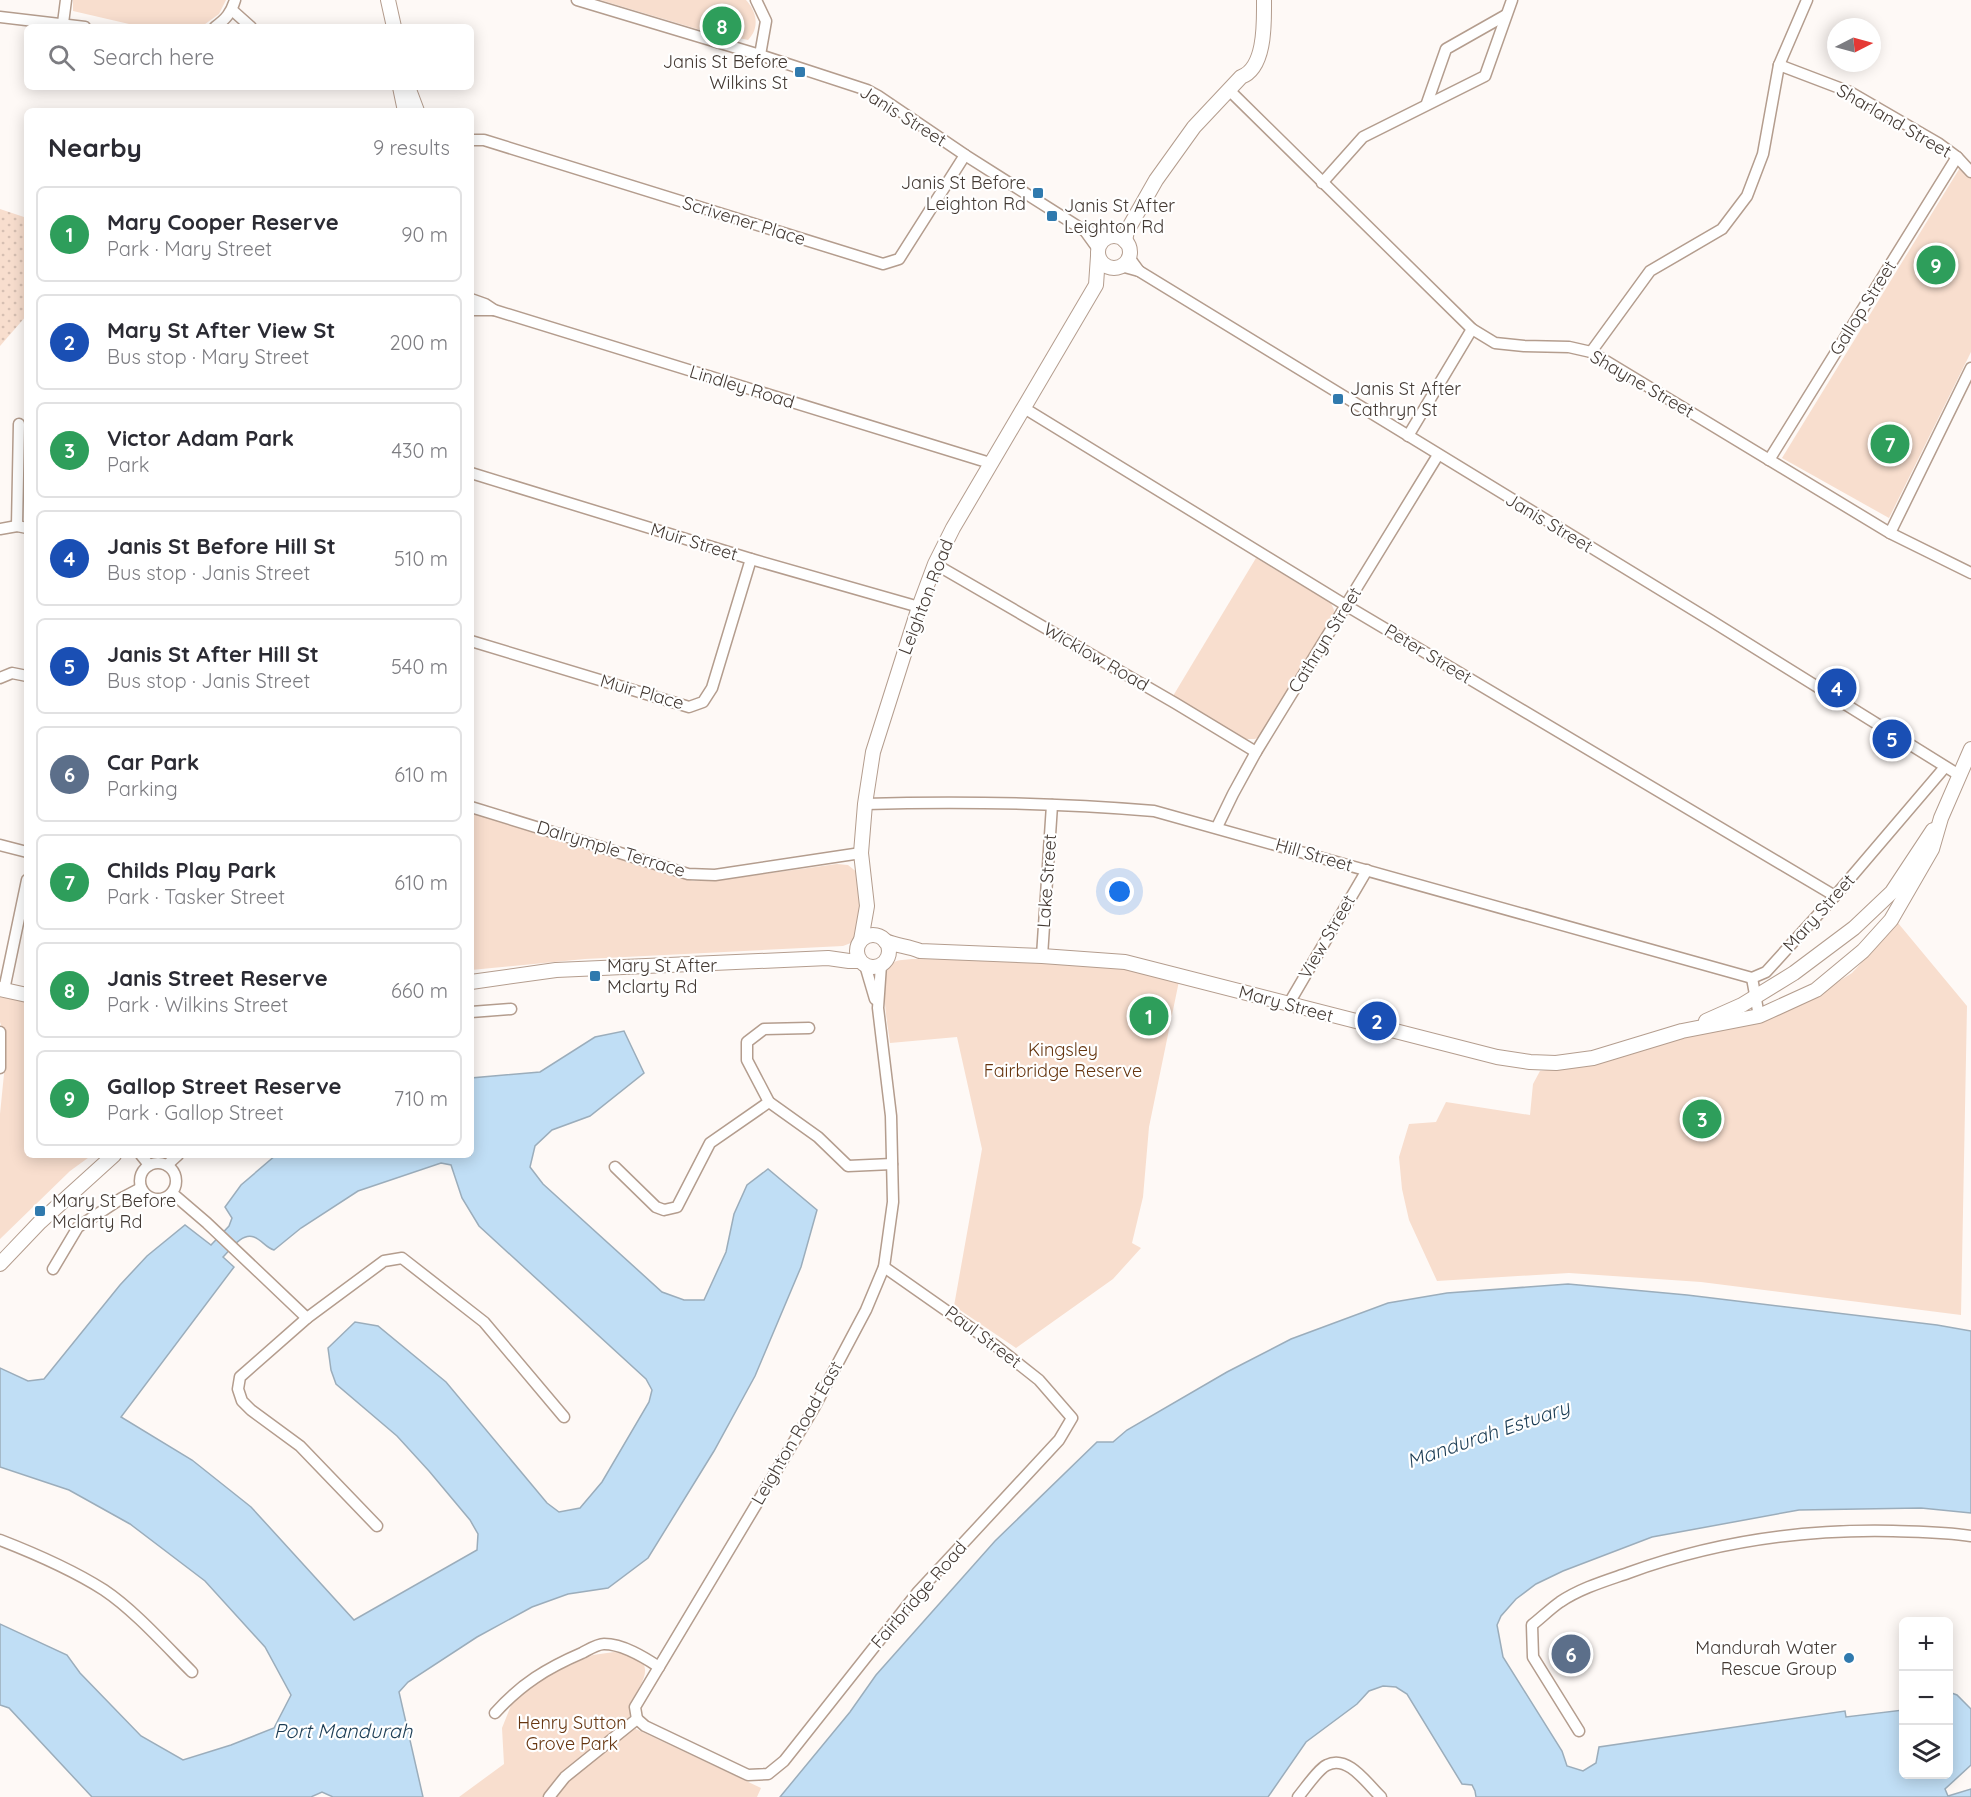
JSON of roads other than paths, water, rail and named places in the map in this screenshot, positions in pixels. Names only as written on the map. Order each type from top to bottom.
[{"type":"street","points":[[63,23],[66,0]]},
{"type":"street","points":[[381,0],[386,24]]},
{"type":"street","points":[[388,0],[393,24]]},
{"type":"street","name":"Janis Street","points":[[578,0],[867,90],[1085,231],[1119,236]]},
{"type":"street","points":[[756,0],[766,21],[759,55]]},
{"type":"street","points":[[1119,236],[1129,251],[1122,263],[1105,265],[1098,253],[1101,242],[1119,236],[1194,127],[1241,77],[1255,50],[1259,0]]},
{"type":"street","points":[[1241,77],[1251,70],[1261,50],[1264,0]]},
{"type":"street","points":[[1322,183],[1363,137],[1485,75],[1512,0]]},
{"type":"street","points":[[1591,352],[1650,272],[1722,229],[1747,196],[1763,154],[1779,65],[1807,0]]},
{"type":"street","points":[[219,24],[225,19],[233,5],[249,24]]},
{"type":"street","points":[[1427,104],[1446,49],[1506,15]]},
{"type":"street","points":[[0,17],[68,24]]},
{"type":"street","name":"Sharland Street","points":[[1779,65],[1850,92],[1938,143],[1957,157],[1971,172]]},
{"type":"street","points":[[401,90],[404,108]]},
{"type":"street","points":[[409,90],[416,108]]},
{"type":"street","name":"Shayne Street","points":[[1230,91],[1472,329],[1495,343],[1569,347],[1591,352],[1890,533],[1971,573]]},
{"type":"street","name":"Scrivener Place","points":[[474,140],[484,140],[883,264],[899,260],[965,155]]},
{"type":"street","name":"Gallop Street","points":[[1769,460],[1957,157]]},
{"type":"street","name":"Janis Street","points":[[1085,231],[1098,253]]},
{"type":"street","name":"Leighton Road","points":[[1096,285],[1098,253]]},
{"type":"street","name":"Janis Street","points":[[1122,263],[1139,271],[1710,620],[1959,775]]},
{"type":"street","name":"Leighton Road","points":[[860,943],[867,906],[861,853],[865,804],[873,752],[935,564],[952,528],[1096,285],[1122,263]]},
{"type":"street","name":"Lindley Road","points":[[474,300],[495,310],[990,463]]},
{"type":"street","name":"Lindley Road","points":[[474,310],[495,310]]},
{"type":"street","points":[[1408,436],[1472,329]]},
{"type":"street","points":[[1890,533],[1971,368]]},
{"type":"street","name":"Peter Street","points":[[1024,408],[1347,606],[1835,896]]},
{"type":"street","points":[[0,529],[22,527],[19,424]]},
{"type":"street","name":"Cathryn Street","points":[[1217,827],[1256,752],[1438,455]]},
{"type":"street","name":"Muir Street","points":[[474,473],[751,559],[919,608]]},
{"type":"street","name":"Muir Place","points":[[474,642],[689,707],[703,702],[712,688],[751,559]]},
{"type":"street","name":"Wicklow Road","points":[[935,564],[1256,752]]},
{"type":"street","points":[[0,678],[12,673],[24,675]]},
{"type":"street","points":[[1941,818],[1971,749]]},
{"type":"street","name":"Mary Street","points":[[1752,978],[1766,972],[1946,767]]},
{"type":"street","name":"Hill Street","points":[[865,804],[958,801],[1155,811],[1752,978]]},
{"type":"street","name":"Lake Street","points":[[1042,956],[1052,805]]},
{"type":"street","name":"Dalrymple Terrace","points":[[474,808],[688,874],[715,875],[861,853]]},
{"type":"street","name":"Mary Street","points":[[1682,1031],[1742,1005],[1794,973],[1854,928],[1904,877],[1941,818]]},
{"type":"street","name":"Mary Street","points":[[828,958],[849,952],[870,935],[897,946],[920,951],[1125,962],[1497,1058],[1556,1063],[1593,1058],[1682,1031],[1759,1016],[1816,990],[1863,951],[1891,920],[1932,849],[1941,818]]},
{"type":"street","points":[[0,845],[24,851]]},
{"type":"street","name":"View Street","points":[[1288,1005],[1367,870]]},
{"type":"street","points":[[24,893],[2,989],[24,994]]},
{"type":"street","name":"Leighton Road","points":[[867,906],[882,939]]},
{"type":"street","points":[[882,939],[889,950],[883,963]]},
{"type":"street","points":[[860,943],[857,954],[862,963]]},
{"type":"street","name":"Mary Street","points":[[474,982],[567,969],[828,958],[873,967],[920,951]]},
{"type":"street","name":"Leighton Road East","points":[[637,1719],[636,1707],[814,1408],[866,1310],[885,1267],[893,1202],[891,1116],[878,1008],[862,963]]},
{"type":"street","name":"Leighton Road East","points":[[878,1008],[883,963]]},
{"type":"street","points":[[1752,978],[1759,1016]]},
{"type":"street","points":[[474,1012],[511,1009]]},
{"type":"street","points":[[809,1028],[764,1029],[747,1042],[747,1060],[769,1102],[818,1137],[848,1166],[892,1164]]},
{"type":"street","points":[[0,1032],[0,1068]]},
{"type":"street","points":[[615,1167],[656,1207],[664,1210],[676,1207],[710,1143],[769,1102]]},
{"type":"street","points":[[0,1264],[40,1222],[111,1158]]},
{"type":"street","points":[[143,1158],[148,1165]]},
{"type":"street","points":[[167,1165],[175,1158]]},
{"type":"street","points":[[158,1162],[174,1171],[176,1181],[172,1193],[160,1199],[146,1195],[139,1180],[142,1171],[148,1165],[158,1162]]},
{"type":"street","points":[[53,1269],[78,1227],[141,1188]]},
{"type":"street","points":[[172,1193],[307,1318]]},
{"type":"street","points":[[377,1526],[300,1446],[251,1410],[242,1401],[238,1389],[240,1377],[307,1318],[384,1261],[402,1258],[484,1322],[564,1417]]},
{"type":"street","name":"Paul Street","points":[[885,1267],[991,1342],[1031,1374],[1072,1418]]},
{"type":"street","name":"Fairbridge Road","points":[[637,1719],[645,1726],[748,1775],[768,1774],[784,1761],[916,1593],[1059,1440],[1072,1418]]},
{"type":"street","points":[[1579,1731],[1533,1657],[1532,1625],[1560,1602],[1583,1589],[1647,1566],[1739,1542],[1792,1534],[1850,1530],[1971,1536]]},
{"type":"street","points":[[0,1540],[52,1560],[105,1591],[152,1632],[192,1672]]},
{"type":"street","points":[[495,1713],[529,1680],[565,1660],[603,1644],[636,1652],[659,1667]]},
{"type":"street","points":[[549,1797],[565,1777],[637,1719]]},
{"type":"street","points":[[1298,1797],[1325,1765],[1336,1762],[1348,1765],[1368,1792],[1381,1797]]},
{"type":"water","name":"Port Mandurah","points":[[624,1031],[644,1073],[590,1116],[552,1130],[535,1146],[530,1167],[543,1184],[662,1292],[684,1300],[704,1300],[726,1252],[734,1214],[747,1185],[768,1169],[817,1210],[801,1267],[755,1376],[714,1451],[648,1558],[608,1588],[568,1594],[532,1607],[477,1637],[408,1682],[399,1692],[423,1797],[333,1797],[322,1792],[311,1797],[92,1797],[9,1708],[0,1705],[0,1624],[67,1655],[80,1673],[141,1736],[183,1760],[274,1728],[291,1695],[265,1647],[205,1581],[130,1524],[69,1490],[0,1467],[0,1368],[28,1381],[44,1379],[120,1285],[147,1256],[185,1225],[211,1245],[229,1226],[232,1218],[225,1207],[241,1185],[272,1158],[474,1158],[474,1078],[540,1072],[595,1037]],"holes":[[[441,1163],[451,1165],[462,1198],[479,1226],[646,1379],[652,1390],[649,1402],[602,1482],[580,1508],[559,1512],[547,1503],[446,1382],[378,1326],[355,1322],[328,1348],[331,1370],[336,1384],[397,1436],[470,1520],[478,1534],[477,1550],[354,1620],[251,1507],[192,1460],[121,1417],[234,1267],[223,1257],[241,1239],[254,1237],[274,1250],[301,1228],[358,1191]]]},
{"type":"water","name":"Mandurah Estuary","points":[[1568,1284],[1687,1295],[1971,1331],[1971,1513],[1921,1508],[1799,1510],[1652,1537],[1563,1571],[1536,1584],[1516,1599],[1501,1616],[1497,1625],[1503,1657],[1562,1751],[1567,1766],[1583,1771],[1596,1763],[1599,1747],[1845,1711],[1846,1717],[1899,1710],[1899,1779],[1953,1779],[1953,1694],[1971,1709],[1971,1765],[1945,1789],[1948,1796],[1971,1789],[1971,1797],[1476,1797],[1472,1785],[1462,1784],[1407,1694],[1396,1687],[1383,1686],[1369,1691],[1357,1704],[1306,1742],[1268,1797],[780,1797],[850,1712],[876,1675],[995,1541],[1097,1442],[1113,1442],[1127,1430],[1227,1372],[1291,1339],[1388,1303],[1447,1293]]},
{"type":"place","name":"Janis Street Reserve","points":[[722,26]]},
{"type":"place","name":"Janis St Before Wilkins St","points":[[800,72]]},
{"type":"place","name":"Janis St Before Leighton Rd","points":[[1038,193]]},
{"type":"place","name":"Janis St After Leighton Rd","points":[[1052,216]]},
{"type":"place","name":"Gallop Street Reserve","points":[[1936,265]]},
{"type":"place","name":"Janis St After Cathryn St","points":[[1338,399]]},
{"type":"place","name":"Childs Play Park","points":[[1890,444]]},
{"type":"place","name":"Janis St Before Hill St","points":[[1837,688]]},
{"type":"place","name":"Janis St After Hill St","points":[[1892,739]]},
{"type":"place","name":"Mary St After Mclarty Rd","points":[[595,976]]},
{"type":"place","name":"Mary Cooper Reserve","points":[[1149,1016]]},
{"type":"place","name":"Mary St After View St","points":[[1377,1021]]},
{"type":"place","name":"Victor Adam Park","points":[[1702,1119]]},
{"type":"place","name":"Mary St Before Mclarty Rd","points":[[40,1211]]},
{"type":"place","name":"Car Park","points":[[1571,1654]]},
{"type":"place","name":"Mandurah Water Rescue Group","points":[[1849,1658]]},
{"type":"park label","name":"Kingsley Fairbridge Reserve","points":[[1063,1060]]},
{"type":"park label","name":"Henry Sutton Grove Park","points":[[572,1733]]}]
